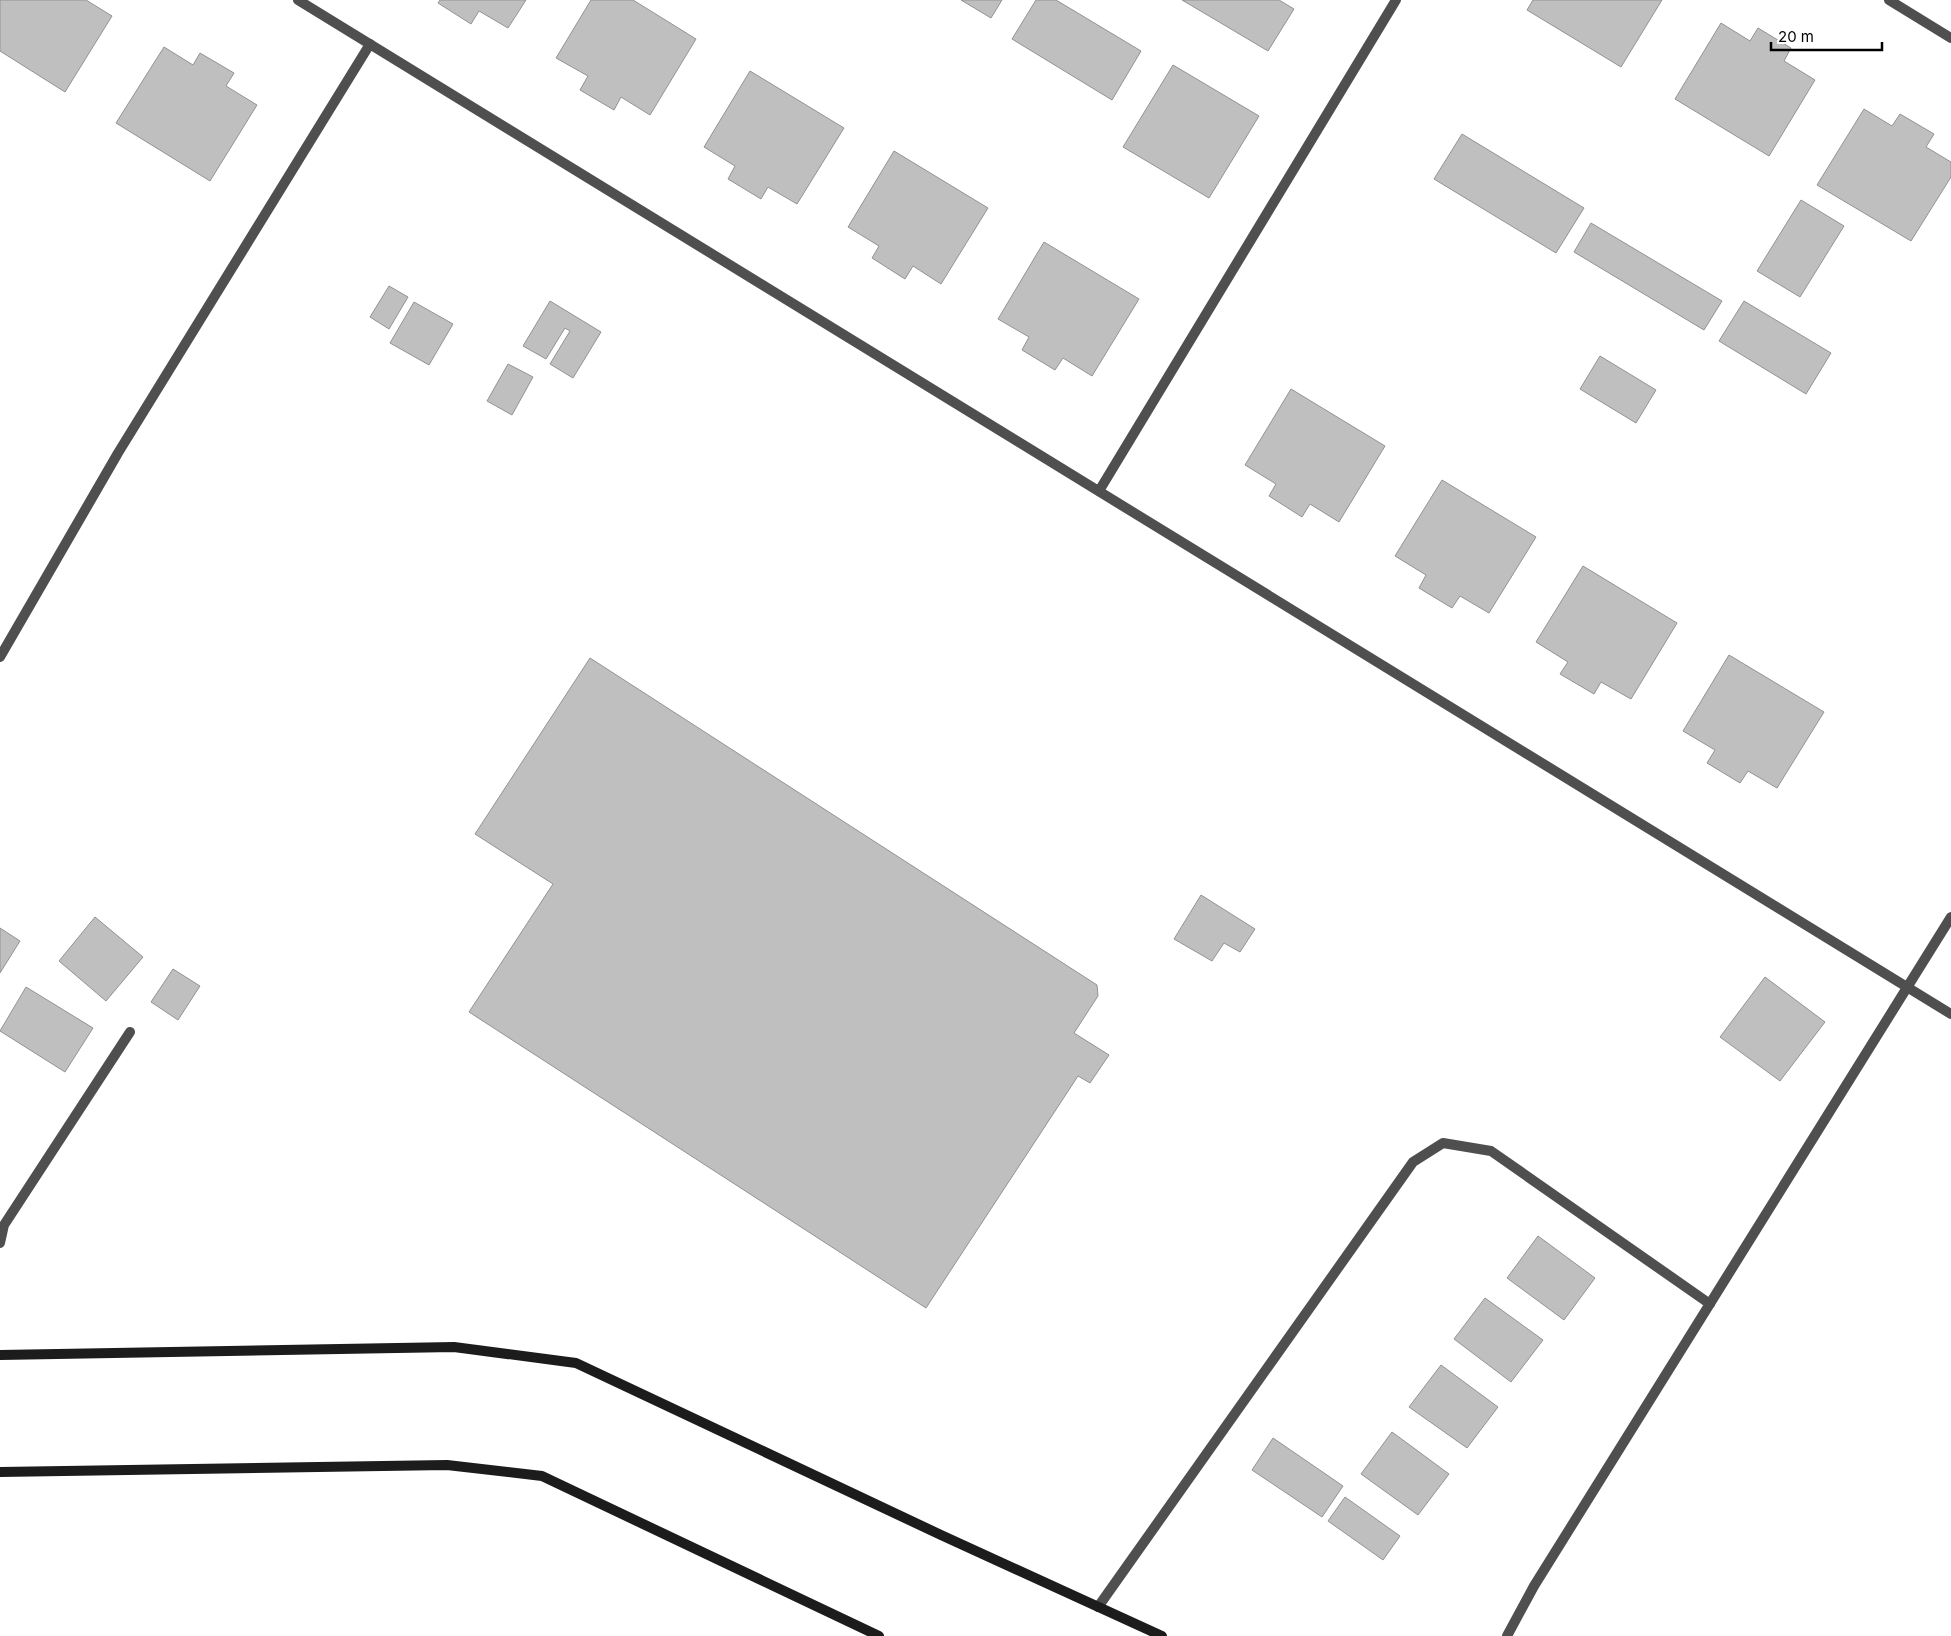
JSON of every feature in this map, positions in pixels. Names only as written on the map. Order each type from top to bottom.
[{"type":"street","points":[[298,0],[1951,1014]]},
{"type":"street","points":[[1098,491],[1396,0]]},
{"type":"street","points":[[1889,0],[1951,38]]},
{"type":"street","points":[[0,657],[118,453],[370,44]]},
{"type":"street","points":[[1507,1636],[1534,1586],[1951,917]]},
{"type":"street","points":[[0,1243],[4,1225],[130,1032]]},
{"type":"street","points":[[1098,1607],[1413,1162],[1444,1143],[1491,1151],[1710,1304]]},
{"type":"street","points":[[0,1355],[454,1347],[576,1363],[932,1531],[1162,1636]]},
{"type":"street","points":[[0,1472],[447,1464],[542,1476],[879,1636]]},
{"type":"building","points":[[0,0],[86,0],[112,16],[65,92],[0,51]]},
{"type":"building","points":[[440,0],[526,0],[508,28],[479,11],[471,24],[438,3]]},
{"type":"building","points":[[591,0],[633,0],[696,39],[650,115],[621,97],[614,110],[580,90],[588,76],[556,58]]},
{"type":"building","points":[[961,0],[1002,0],[991,18]]},
{"type":"building","points":[[1036,0],[1056,0],[1141,51],[1112,100],[1012,39]]},
{"type":"building","points":[[1182,0],[1279,0],[1294,9],[1268,51]]},
{"type":"building","points":[[1533,0],[1662,0],[1621,67],[1527,10]]},
{"type":"building","points":[[1721,23],[1750,41],[1758,28],[1791,48],[1784,61],[1815,80],[1769,156],[1675,99]]},
{"type":"building","points":[[164,47],[193,65],[200,53],[234,73],[226,86],[257,105],[210,181],[116,123]]},
{"type":"building","points":[[1173,65],[1259,116],[1209,198],[1123,147]]},
{"type":"building","points":[[750,71],[844,128],[797,204],[768,187],[761,199],[728,179],[735,166],[704,147]]},
{"type":"building","points":[[1864,109],[1892,126],[1900,114],[1934,134],[1926,147],[1951,162],[1951,177],[1911,241],[1817,185]]},
{"type":"building","points":[[1462,134],[1584,208],[1556,253],[1434,179]]},
{"type":"building","points":[[894,151],[988,208],[941,284],[913,266],[905,279],[872,258],[879,246],[848,227]]},
{"type":"building","points":[[1801,200],[1844,226],[1800,297],[1757,271]]},
{"type":"building","points":[[1591,223],[1722,301],[1704,330],[1574,252]]},
{"type":"building","points":[[1044,242],[1139,299],[1092,376],[1063,358],[1055,370],[1022,350],[1029,337],[998,319]]},
{"type":"building","points":[[389,286],[408,297],[389,329],[370,317]]},
{"type":"building","points":[[550,301],[601,332],[573,378],[550,364],[570,331],[565,328],[546,359],[523,346]]},
{"type":"building","points":[[1744,301],[1831,353],[1806,394],[1719,341]]},
{"type":"building","points":[[414,302],[453,324],[429,365],[390,343]]},
{"type":"building","points":[[1600,356],[1656,390],[1636,423],[1580,389]]},
{"type":"building","points":[[508,364],[533,377],[512,415],[487,401]]},
{"type":"building","points":[[1291,389],[1385,446],[1339,522],[1310,504],[1302,517],[1269,496],[1276,484],[1245,465]]},
{"type":"building","points":[[1442,480],[1536,537],[1489,613],[1460,596],[1452,608],[1419,588],[1426,575],[1395,556]]},
{"type":"building","points":[[1583,566],[1677,623],[1631,699],[1601,682],[1594,694],[1560,674],[1568,662],[1536,642]]},
{"type":"building","points":[[1729,655],[1824,712],[1777,788],[1748,771],[1740,783],[1707,763],[1715,750],[1683,731]]},
{"type":"building","points":[[590,658],[1097,985],[1098,996],[1074,1033],[1109,1055],[1090,1083],[1078,1076],[926,1308],[469,1012],[553,884],[475,834]]},
{"type":"building","points":[[1201,895],[1255,929],[1240,952],[1224,943],[1212,961],[1174,939]]},
{"type":"building","points":[[95,917],[143,957],[106,1001],[59,961]]},
{"type":"building","points":[[0,928],[20,941],[0,973]]},
{"type":"building","points":[[173,969],[200,986],[178,1020],[151,1002]]},
{"type":"building","points":[[1765,977],[1825,1022],[1780,1081],[1720,1037]]},
{"type":"building","points":[[26,987],[93,1028],[65,1072],[0,1031]]},
{"type":"building","points":[[1538,1236],[1595,1278],[1564,1320],[1507,1278]]},
{"type":"building","points":[[1485,1298],[1543,1340],[1511,1382],[1454,1339]]},
{"type":"building","points":[[1441,1365],[1498,1407],[1467,1448],[1409,1407]]},
{"type":"building","points":[[1392,1432],[1449,1474],[1418,1515],[1361,1474]]},
{"type":"building","points":[[1273,1438],[1343,1486],[1322,1517],[1252,1470]]},
{"type":"building","points":[[1345,1497],[1400,1536],[1383,1560],[1328,1521]]}]
